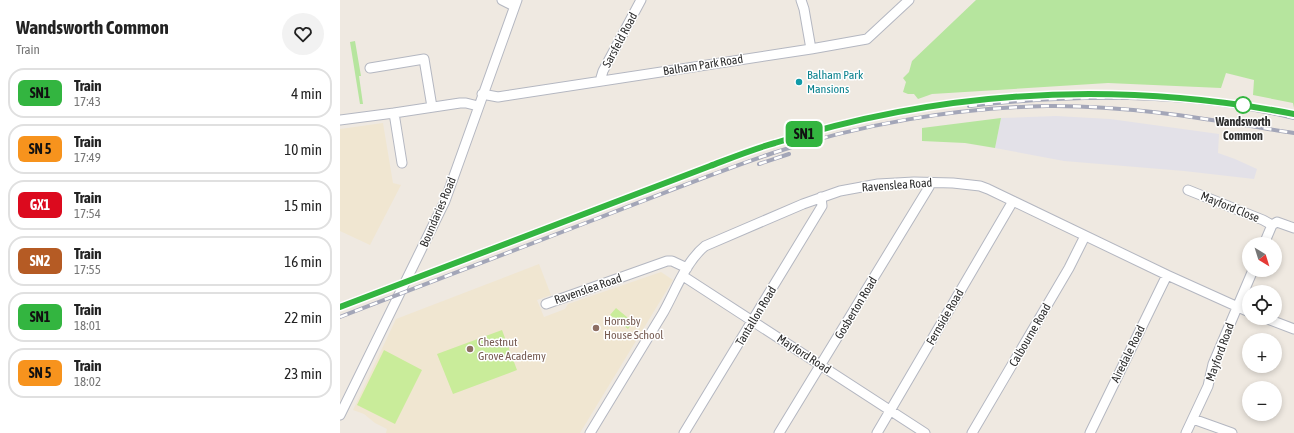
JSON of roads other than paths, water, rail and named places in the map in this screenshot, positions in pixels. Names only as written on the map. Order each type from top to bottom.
[{"type":"street","points":[[502,0],[515,3]]},
{"type":"street","name":"Sarsfeld Road","points":[[600,81],[603,71],[641,0]]},
{"type":"street","points":[[801,0],[811,49]]},
{"type":"street","name":"Balham Park Road","points":[[482,94],[498,97],[867,39],[909,0]]},
{"type":"street","name":"Boundaries Road","points":[[340,415],[424,245],[444,201],[515,3]]},
{"type":"street","points":[[370,68],[424,60],[432,107]]},
{"type":"street","points":[[340,120],[463,102],[478,106]]},
{"type":"street","points":[[394,113],[402,163]]},
{"type":"street","name":"Ravenslea Road","points":[[546,304],[667,261],[672,262],[685,272],[705,246],[821,197],[846,189],[878,184],[930,182],[980,186],[1242,309]]},
{"type":"street","name":"Gosberton Road","points":[[779,433],[929,187],[930,182]]},
{"type":"street","name":"Mayford Close","points":[[1188,190],[1272,225]]},
{"type":"street","name":"Tantallon Road","points":[[684,433],[822,206],[821,197]]},
{"type":"street","name":"Fernside Road","points":[[877,433],[1013,201]]},
{"type":"street","points":[[1267,237],[1272,225],[1277,222],[1294,228]]},
{"type":"street","name":"Calbourne Road","points":[[972,433],[1069,268],[1085,236]]},
{"type":"street","points":[[590,433],[685,272]]},
{"type":"street","name":"Mayford Road","points":[[685,272],[753,321],[925,433]]},
{"type":"street","name":"Airedale Road","points":[[1090,433],[1167,275]]},
{"type":"street","name":"Mayford Road","points":[[1186,433],[1208,386],[1213,364],[1249,277]]},
{"type":"street","points":[[1282,324],[1294,329]]},
{"type":"street","points":[[1193,420],[1232,433]]},
{"type":"railway","points":[[969,106],[1050,99],[1132,98],[1214,104],[1294,118]]},
{"type":"railway","points":[[340,307],[709,166],[775,143],[828,128],[887,114],[975,100]]},
{"type":"railway","points":[[340,317],[684,185],[773,153],[840,134],[908,119],[1013,107],[1078,106],[1171,114],[1294,133]]},
{"type":"railway","points":[[759,164],[789,154]]},
{"type":"train","name":"SN1","points":[[340,307],[762,147],[828,128],[886,114],[966,101],[1046,94],[1082,93],[1198,99],[1246,105],[1294,114]]},
{"type":"place","name":"Balham Park Mansions","points":[[799,82]]},
{"type":"place","name":"Wandsworth Common","points":[[1243,105]]},
{"type":"place","name":"Hornsby House School","points":[[596,328]]},
{"type":"place","name":"Chestnut Grove Academy","points":[[470,349]]}]
